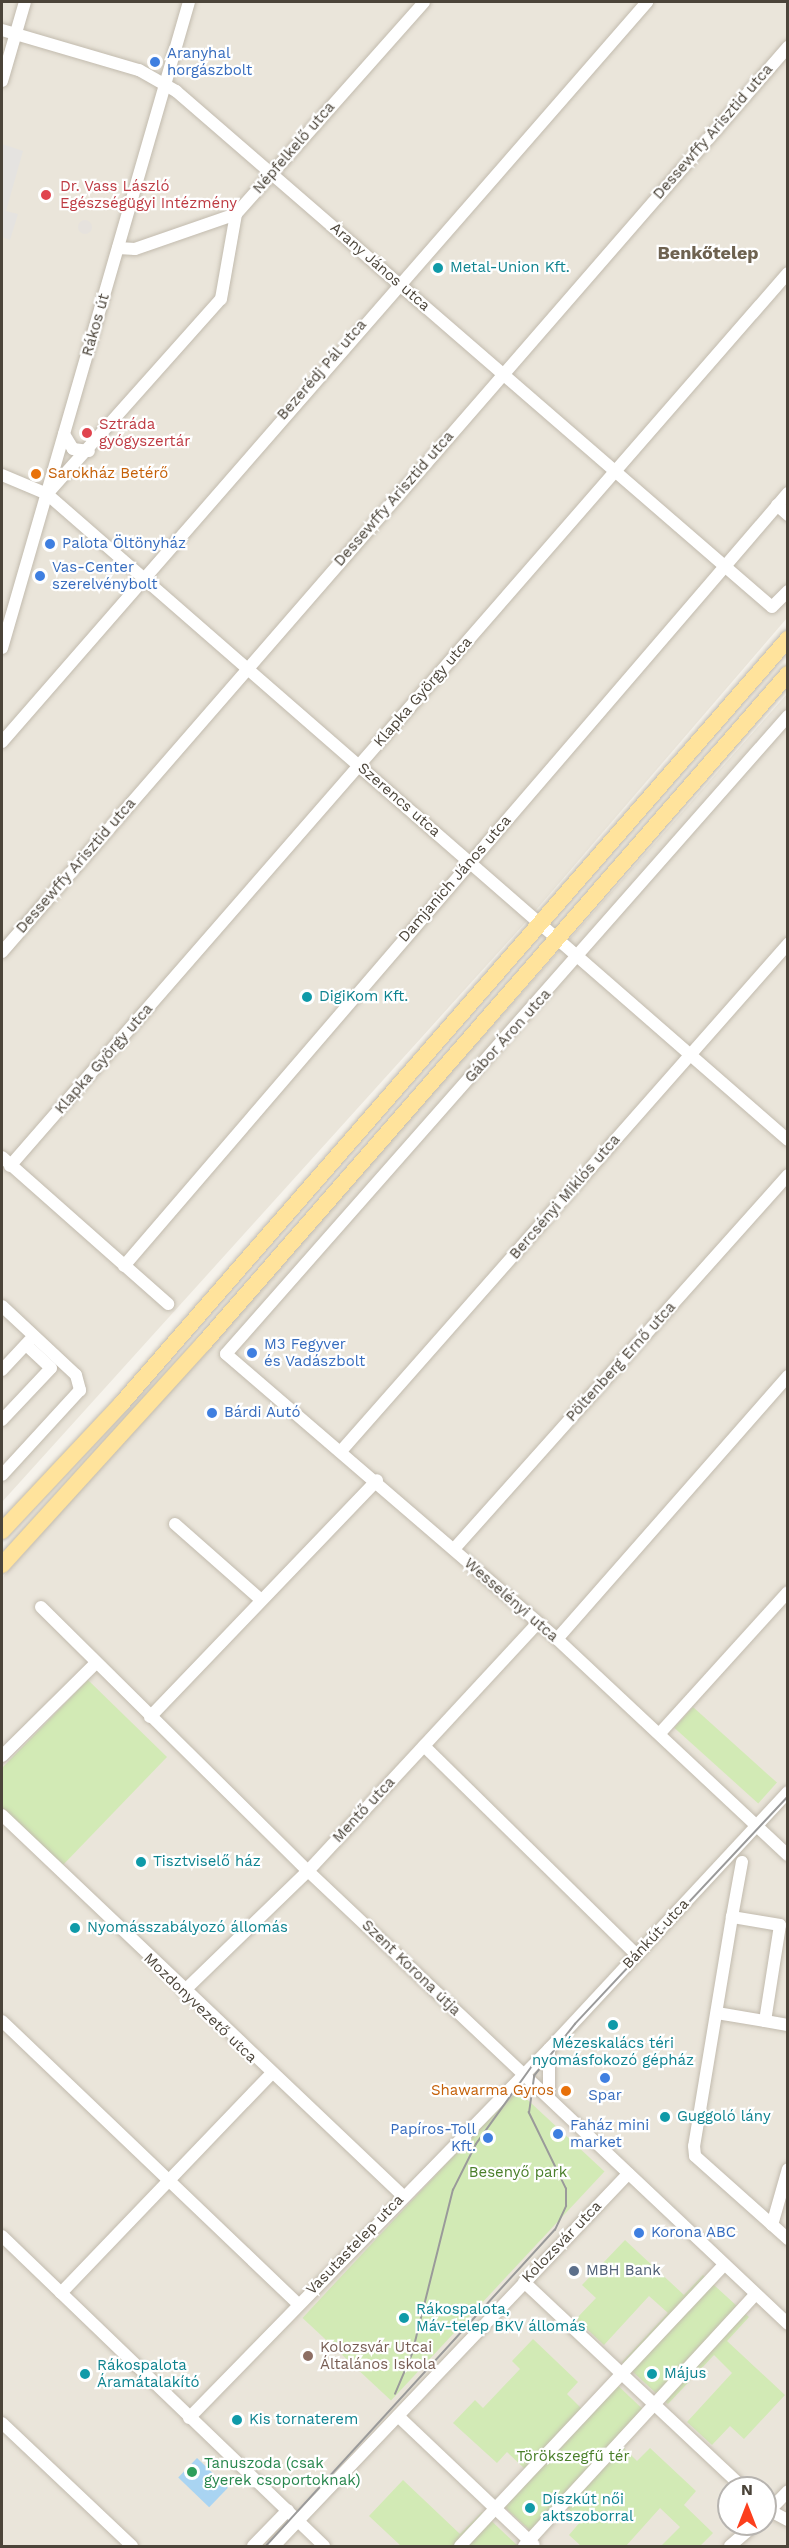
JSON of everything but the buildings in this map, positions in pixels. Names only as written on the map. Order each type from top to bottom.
[{"type":"main road","points":[[2,1532],[122,1403],[788,639]]},
{"type":"main road","points":[[2,1565],[204,1343],[788,674]]},
{"type":"street","points":[[2,81],[25,2]]},
{"type":"street","name":"Rákos út","points":[[2,648],[189,2]]},
{"type":"street","name":"Népfelkelő utca","points":[[236,214],[424,2]]},
{"type":"street","name":"Bezerédj Pál utca","points":[[2,740],[398,282],[647,2]]},
{"type":"street","name":"Arany János utca","points":[[2,30],[139,70],[165,84],[272,172],[614,473],[772,607],[788,591]]},
{"type":"street","name":"Dessewffy Arisztid utca","points":[[2,952],[788,47]]},
{"type":"street","points":[[47,494],[89,451],[221,298],[236,214],[135,249],[118,248]]},
{"type":"street","name":"Klapka György utca","points":[[6,1162],[360,765],[788,273]]},
{"type":"street","points":[[64,434],[74,449],[89,451]]},
{"type":"street","name":"Szerencs utca","points":[[2,475],[47,494],[469,862],[580,955],[690,1056],[788,1140]]},
{"type":"street","name":"Damjanich János utca","points":[[124,1266],[788,493]]},
{"type":"street","points":[[777,505],[788,515]]},
{"type":"street","name":"Gábor Áron utca","points":[[226,1354],[580,955],[788,716]]},
{"type":"street","name":"Bercsényi Miklós utca","points":[[342,1450],[788,944]]},
{"type":"street","points":[[6,1162],[168,1304]]},
{"type":"street","name":"Pöltenberg Ernő utca","points":[[454,1549],[788,1175]]},
{"type":"street","points":[[2,1420],[51,1368],[30,1340],[3,1311]]},
{"type":"street","points":[[2,1370],[30,1340]]},
{"type":"street","points":[[2,1474],[80,1390],[76,1375],[30,1340]]},
{"type":"street","name":"Wesselényi utca","points":[[226,1354],[377,1480],[557,1639],[660,1733],[756,1828],[788,1855]]},
{"type":"street","points":[[557,1639],[788,1376]]},
{"type":"street","points":[[150,1717],[260,1599],[377,1480]]},
{"type":"street","points":[[175,1524],[260,1599]]},
{"type":"street","points":[[660,1733],[788,1592]]},
{"type":"street","name":"Szent Korona útja","points":[[40,1607],[95,1664],[308,1871],[549,2097],[754,2296],[788,2324]]},
{"type":"street","name":"Mentő utca","points":[[184,1991],[308,1871],[538,1623]]},
{"type":"street","points":[[2,1756],[95,1664]]},
{"type":"street","points":[[424,1746],[637,1955]]},
{"type":"street","name":"Bánkút utca","points":[[522,2073],[549,2049],[788,1792]]},
{"type":"street","name":"Mozdonyvezető utca","points":[[2,1815],[270,2075],[403,2196]]},
{"type":"street","points":[[742,1862],[695,2156],[788,2239]]},
{"type":"street","points":[[732,1917],[780,1925],[765,2021]]},
{"type":"street","points":[[717,2013],[788,2025]]},
{"type":"street","points":[[2,2021],[298,2304]]},
{"type":"street","points":[[549,2049],[549,2097]]},
{"type":"street","name":"Vasutastelep utca","points":[[189,2418],[522,2073]]},
{"type":"street","points":[[61,2293],[270,2075]]},
{"type":"street","points":[[772,2225],[788,2169]]},
{"type":"street","name":"Kolozsvár utca","points":[[274,2547],[628,2174]]},
{"type":"street","points":[[2,2236],[324,2547]]},
{"type":"street","points":[[460,2547],[623,2377],[723,2266]]},
{"type":"street","points":[[524,2282],[651,2405],[730,2476]]},
{"type":"street","points":[[398,2416],[496,2509],[529,2545],[651,2405],[754,2296]]},
{"type":"street","points":[[2,2423],[132,2547]]},
{"type":"street","points":[[777,2502],[788,2491]]},
{"type":"street","points":[[253,2547],[288,2510]]},
{"type":"street","points":[[730,2547],[742,2536]]},
{"type":"shaded area","points":[[2,2],[787,2],[787,618],[524,924],[2,1502]]},
{"type":"shaded area","points":[[2,144],[23,151],[6,211],[18,214],[10,240],[2,237]]},
{"type":"shaded area","points":[[82,220],[88,220],[92,227],[88,234],[82,234],[78,230],[78,224]]},
{"type":"shaded area","points":[[787,694],[787,2546],[2,2546],[2,1578]]},
{"type":"green space","points":[[88,1680],[167,1757],[62,1866],[2,1808],[2,1768]]},
{"type":"green space","points":[[693,1707],[777,1783],[758,1803],[674,1728]]},
{"type":"green space","name":"Besenyő park","points":[[516,2089],[604,2172],[391,2400],[303,2318]]},
{"type":"green space","points":[[625,2240],[684,2295],[703,2275],[749,2317],[727,2341],[785,2395],[744,2439],[730,2426],[712,2445],[687,2422],[732,2373],[714,2355],[668,2404],[622,2362],[668,2313],[649,2296],[604,2345],[576,2319],[596,2298],[582,2285]]},
{"type":"green space","name":"Törökszegfű tér","points":[[533,2339],[578,2382],[567,2394],[582,2409],[611,2379],[650,2416],[622,2446],[637,2461],[650,2448],[696,2491],[684,2505],[713,2533],[700,2546],[661,2546],[680,2527],[660,2508],[626,2546],[581,2546],[569,2535],[581,2521],[565,2506],[536,2536],[497,2500],[525,2469],[507,2452],[497,2463],[453,2423],[475,2400],[483,2408],[520,2369],[512,2361]]},
{"type":"green space","points":[[403,2480],[460,2534],[482,2512],[518,2546],[401,2546],[369,2516]]},
{"type":"water","points":[[197,2458],[228,2488],[209,2507],[178,2477]]},
{"type":"tram line","points":[[266,2546],[555,2230],[566,2206],[566,2189],[529,2113],[534,2076],[575,2024],[788,1796]]},
{"type":"tram line","points":[[395,2394],[412,2354],[453,2190],[476,2144],[535,2062]]},
{"type":"place","name":"Aranyhal horgászbolt","points":[[155,62]]},
{"type":"place","name":"Dr. Vass László Egészségügyi Intézmény","points":[[46,195]]},
{"type":"place","name":"Metal-Union Kft.","points":[[438,268]]},
{"type":"place","name":"Sztráda gyógyszertár","points":[[87,433]]},
{"type":"place","name":"Sarokház Betérő","points":[[36,474]]},
{"type":"place","name":"Palota Öltönyház","points":[[50,544]]},
{"type":"place","name":"Vas-Center szerelvénybolt","points":[[40,576]]},
{"type":"place","name":"DigiKom Kft.","points":[[307,997]]},
{"type":"place","name":"M3 Fegyver és Vadászbolt","points":[[252,1353]]},
{"type":"place","name":"Bárdi Autó","points":[[212,1413]]},
{"type":"place","name":"Tisztviselő ház","points":[[141,1862]]},
{"type":"place","name":"Nyomásszabályozó állomás","points":[[75,1928]]},
{"type":"place","name":"Mézeskalács téri nyomásfokozó gépház","points":[[613,2025]]},
{"type":"place","name":"Spar","points":[[605,2078]]},
{"type":"place","name":"Shawarma Gyros","points":[[566,2091]]},
{"type":"place","name":"Guggoló lány","points":[[665,2117]]},
{"type":"place","name":"Faház mini market","points":[[558,2134]]},
{"type":"place","name":"Papíros-Toll Kft.","points":[[488,2138]]},
{"type":"place","name":"Korona ABC","points":[[639,2233]]},
{"type":"place","name":"MBH Bank","points":[[574,2271]]},
{"type":"place","name":"Rákospalota, Máv-telep BKV állomás","points":[[404,2318]]},
{"type":"place","name":"Kolozsvár Utcai Általános Iskola","points":[[308,2356]]},
{"type":"place","name":"Rákospalota Áramátalakító","points":[[85,2374]]},
{"type":"place","name":"Május","points":[[652,2374]]},
{"type":"place","name":"Kis tornaterem","points":[[237,2420]]},
{"type":"place","name":"Tanuszoda (csak gyerek csoportoknak)","points":[[192,2472]]},
{"type":"place","name":"Díszkút női aktszoborral","points":[[530,2508]]},
{"type":"district","name":"Benkőtelep","points":[[708,253]]}]
